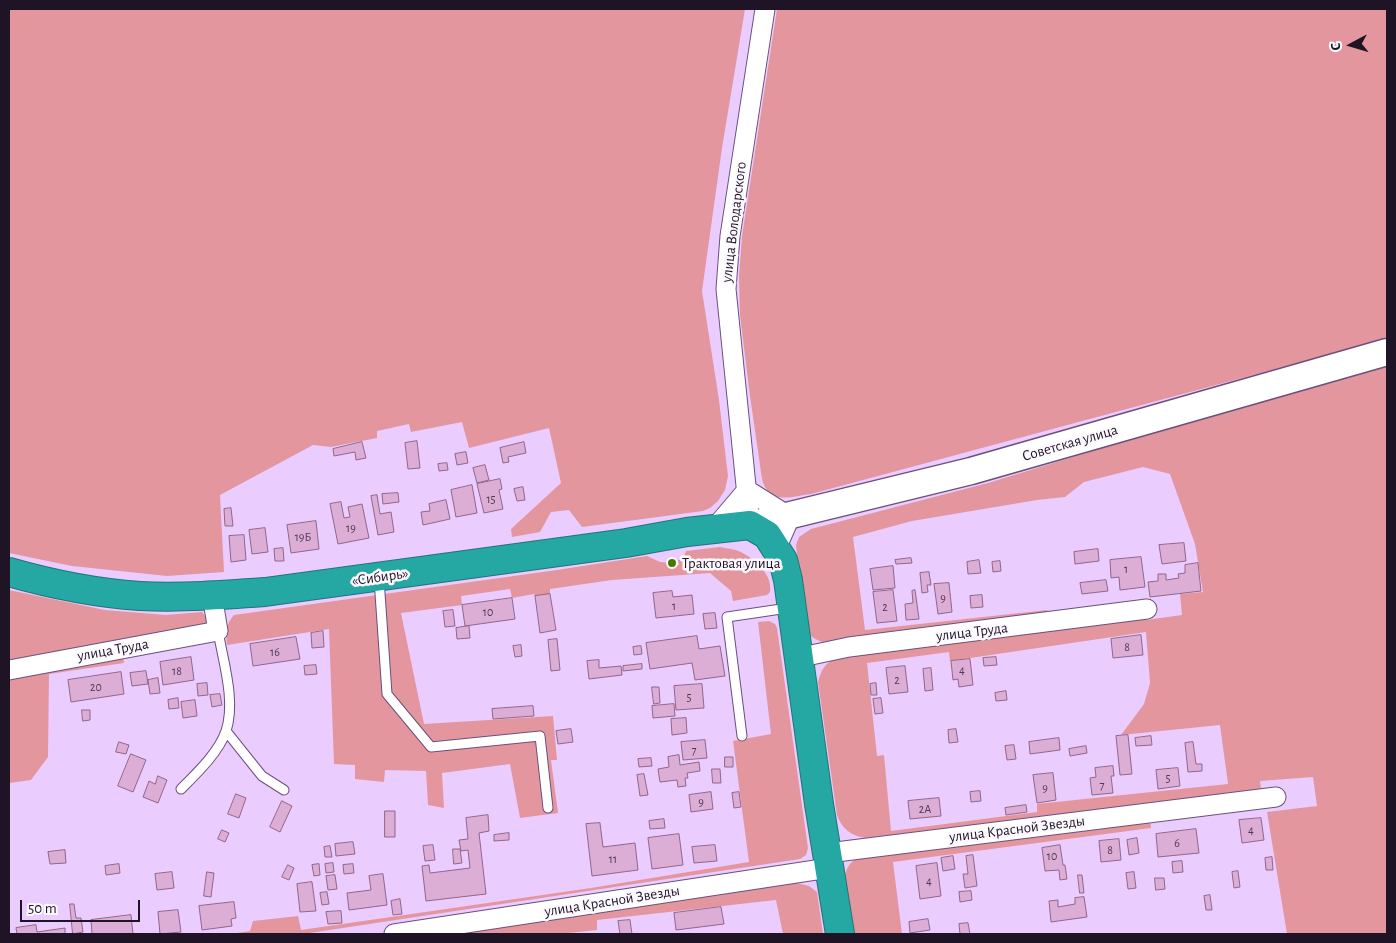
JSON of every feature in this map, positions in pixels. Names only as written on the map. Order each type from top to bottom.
[{"type":"highway","name":"«Сибирь»","points":[[9,572],[108,593],[167,597],[265,592],[750,525]]},
{"type":"highway","points":[[750,525],[767,535],[784,560],[819,804],[840,934]]},
{"type":"street","name":"улица Володарского","points":[[750,525],[726,289],[730,236],[765,9]]},
{"type":"street","name":"Советская улица","points":[[750,525],[790,517],[971,471],[1387,352]]},
{"type":"street","points":[[714,529],[747,490],[790,517],[776,549]]},
{"type":"street","points":[[212,595],[218,631]]},
{"type":"street","name":"улица Труда","points":[[798,658],[849,647],[1147,609]]},
{"type":"street","name":"улица Труда","points":[[9,670],[218,631]]},
{"type":"street","name":"улица Красной Звезды","points":[[394,934],[828,860],[1276,797]]},
{"type":"lane","points":[[378,577],[388,694],[430,747],[540,736],[548,808]]},
{"type":"lane","points":[[742,736],[727,617],[791,607]]},
{"type":"lane","points":[[182,789],[210,759],[226,731],[230,700],[218,631]]},
{"type":"lane","points":[[226,731],[262,776],[284,790]]},
{"type":"shaded area","points":[[9,9],[745,9],[722,148],[702,291],[719,400],[728,476],[725,490],[718,501],[703,511],[582,527],[569,510],[551,512],[540,532],[512,537],[511,529],[561,483],[549,428],[469,448],[462,422],[411,432],[409,424],[377,431],[377,438],[331,447],[313,445],[220,495],[224,572],[167,576],[72,566],[9,553]]},
{"type":"shaded area","points":[[777,9],[1387,9],[1387,339],[811,494],[788,497],[775,496],[765,487],[762,479],[740,315],[739,276],[742,236]]},
{"type":"shaded area","points":[[1387,363],[1387,934],[1287,934],[1267,812],[1317,806],[1313,777],[1260,781],[1261,789],[866,838],[856,836],[848,831],[839,820],[818,682],[824,667],[830,661],[845,655],[1146,616],[1146,620],[1182,615],[1180,594],[1203,592],[1195,544],[1170,474],[1143,467],[1084,482],[1065,497],[912,521],[853,537],[865,630],[1047,610],[1048,613],[825,643],[812,637],[805,625],[796,545],[799,537],[811,529],[988,483],[1156,429]],"holes":[[[1146,632],[1150,683],[1144,704],[1121,735],[1220,725],[1228,784],[1037,804],[1037,812],[891,831],[884,755],[877,756],[867,663],[949,652],[950,661]]]},
{"type":"shaded area","points":[[720,547],[736,550],[755,561],[768,578],[770,592],[767,595],[733,601],[731,591],[710,573],[612,580],[550,589],[550,594],[535,596],[534,594],[512,598],[510,589],[461,596],[462,605],[401,613],[424,724],[553,716],[557,760],[551,760],[558,813],[520,818],[510,764],[442,773],[444,808],[428,805],[426,771],[385,770],[384,782],[355,779],[355,765],[334,764],[329,629],[227,645],[227,629],[234,615],[647,556],[660,562],[672,563],[669,567],[679,565],[678,560],[683,559],[686,551]]},
{"type":"shaded area","points":[[9,590],[105,610],[166,615],[202,612],[207,618],[209,626],[123,656],[124,663],[49,674],[48,757],[31,780],[9,783]]},
{"type":"shaded area","points":[[769,621],[775,624],[777,628],[808,848],[806,855],[800,859],[303,934],[230,934],[250,931],[253,921],[298,916],[301,930],[591,888],[749,862],[733,741],[771,734],[758,622]]},
{"type":"shaded area","points":[[1150,817],[1151,828],[893,862],[902,934],[853,934],[844,881],[848,867],[859,857]]},
{"type":"shaded area","points":[[793,882],[809,886],[817,892],[823,934],[783,934],[776,900],[597,920],[597,930],[559,934],[420,934]]},
{"type":"building","points":[[417,441],[420,468],[408,469],[405,443]]},
{"type":"building","points":[[362,442],[366,458],[356,460],[355,452],[334,456],[333,449]]},
{"type":"building","points":[[524,442],[526,453],[508,457],[509,462],[503,463],[500,448]]},
{"type":"building","points":[[466,452],[468,463],[457,465],[455,454]]},
{"type":"building","points":[[447,463],[448,470],[439,471],[438,464]]},
{"type":"building","points":[[485,465],[489,480],[477,483],[473,468]]},
{"type":"building","points":[[500,479],[502,489],[499,490],[503,509],[484,513],[477,484]]},
{"type":"building","points":[[472,485],[477,513],[456,517],[451,490]]},
{"type":"building","points":[[523,487],[525,500],[517,501],[514,489]]},
{"type":"building","points":[[398,493],[399,502],[383,504],[382,494]]},
{"type":"building","points":[[377,495],[380,514],[391,512],[394,532],[378,535],[371,496]]},
{"type":"building","points":[[446,500],[450,519],[423,525],[421,512],[430,511],[429,504]]},
{"type":"building","points":[[341,502],[344,518],[350,517],[348,507],[362,504],[369,538],[338,544],[330,504]]},
{"type":"building","points":[[231,508],[233,526],[225,526],[224,509]]},
{"type":"building","points":[[316,521],[319,549],[291,553],[287,525]]},
{"type":"building","points":[[265,528],[268,552],[252,554],[249,530]]},
{"type":"building","points":[[244,535],[246,560],[231,562],[229,536]]},
{"type":"building","points":[[1184,543],[1186,561],[1162,564],[1159,545]]},
{"type":"building","points":[[283,548],[284,561],[275,561],[274,549]]},
{"type":"building","points":[[1098,549],[1099,561],[1075,564],[1074,552]]},
{"type":"building","points":[[1141,557],[1145,587],[1120,590],[1119,577],[1111,578],[1110,560]]},
{"type":"building","points":[[911,558],[912,563],[896,564],[895,560]]},
{"type":"building","points":[[979,560],[981,573],[968,574],[967,562]]},
{"type":"building","points":[[1000,561],[1001,571],[993,572],[992,562]]},
{"type":"building","points":[[1198,563],[1201,591],[1150,597],[1148,582],[1158,581],[1158,574],[1166,574],[1166,580],[1179,578],[1178,574],[1185,573],[1185,565]]},
{"type":"building","points":[[893,566],[895,588],[873,590],[870,569]]},
{"type":"building","points":[[929,572],[931,585],[927,585],[928,592],[922,593],[920,573]]},
{"type":"building","points":[[1106,580],[1108,591],[1082,594],[1080,583]]},
{"type":"building","points":[[949,583],[952,612],[938,614],[934,584]]},
{"type":"building","points":[[893,590],[897,621],[877,623],[873,592]]},
{"type":"building","points":[[915,590],[919,619],[906,620],[905,604],[913,603],[912,591]]},
{"type":"building","points":[[672,591],[673,597],[692,595],[694,614],[656,618],[653,593]]},
{"type":"building","points":[[550,594],[556,630],[540,633],[535,596]]},
{"type":"building","points":[[982,595],[983,607],[971,608],[970,596]]},
{"type":"building","points":[[512,598],[515,619],[465,626],[462,605]]},
{"type":"building","points":[[453,610],[455,626],[445,627],[443,611]]},
{"type":"building","points":[[715,613],[717,628],[705,629],[703,614]]},
{"type":"building","points":[[469,626],[470,638],[457,639],[456,628]]},
{"type":"building","points":[[323,631],[324,647],[312,648],[311,633]]},
{"type":"building","points":[[1141,635],[1143,655],[1113,658],[1111,639]]},
{"type":"building","points":[[697,636],[699,649],[720,646],[725,676],[695,680],[692,663],[650,669],[646,643]]},
{"type":"building","points":[[296,637],[300,659],[253,666],[250,644]]},
{"type":"building","points":[[557,639],[560,670],[551,671],[548,640]]},
{"type":"building","points":[[521,645],[522,656],[515,657],[513,646]]},
{"type":"building","points":[[641,646],[642,654],[634,655],[633,647]]},
{"type":"building","points":[[191,657],[194,680],[163,685],[160,662]]},
{"type":"building","points":[[996,657],[997,665],[984,666],[983,658]]},
{"type":"building","points":[[970,659],[973,685],[959,687],[958,679],[953,680],[951,661]]},
{"type":"building","points":[[599,660],[599,668],[621,666],[622,675],[589,679],[587,661]]},
{"type":"building","points":[[642,664],[642,669],[623,671],[623,666]]},
{"type":"building","points":[[316,665],[317,674],[305,675],[304,666]]},
{"type":"building","points":[[905,666],[908,692],[889,694],[886,668]]},
{"type":"building","points":[[931,668],[933,690],[925,691],[923,669]]},
{"type":"building","points":[[146,671],[148,684],[132,686],[130,673]]},
{"type":"building","points":[[121,672],[124,694],[71,702],[68,680]]},
{"type":"building","points":[[158,678],[160,693],[150,694],[148,680]]},
{"type":"building","points":[[207,683],[208,695],[198,696],[197,684]]},
{"type":"building","points":[[876,683],[877,695],[871,695],[870,684]]},
{"type":"building","points":[[702,684],[704,708],[676,710],[674,686]]},
{"type":"building","points":[[652,687],[659,687],[660,703],[654,704]]},
{"type":"building","points":[[1006,691],[1007,700],[996,701],[995,693]]},
{"type":"building","points":[[220,694],[222,705],[212,707],[210,695]]},
{"type":"building","points":[[178,698],[179,708],[169,709],[168,700]]},
{"type":"building","points":[[881,698],[883,713],[875,714],[873,699]]},
{"type":"building","points":[[195,700],[197,716],[183,718],[181,702]]},
{"type":"building","points":[[674,704],[675,716],[653,718],[652,706]]},
{"type":"building","points":[[533,706],[534,716],[493,719],[492,709]]},
{"type":"building","points":[[82,710],[90,710],[90,720],[83,721]]},
{"type":"building","points":[[686,718],[687,733],[672,735],[671,719]]},
{"type":"building","points":[[571,729],[573,742],[558,744],[556,731]]},
{"type":"building","points":[[956,729],[958,742],[949,743],[948,730]]},
{"type":"building","points":[[1128,735],[1132,774],[1120,775],[1116,736]]},
{"type":"building","points":[[1151,736],[1152,745],[1136,746],[1135,738]]},
{"type":"building","points":[[1059,738],[1060,750],[1030,754],[1029,742]]},
{"type":"building","points":[[705,740],[707,758],[683,760],[681,742]]},
{"type":"building","points":[[119,742],[129,745],[126,754],[116,752]]},
{"type":"building","points":[[1193,742],[1196,764],[1202,764],[1202,771],[1188,772],[1185,743]]},
{"type":"building","points":[[1014,745],[1016,759],[1007,760],[1005,746]]},
{"type":"building","points":[[1086,746],[1087,753],[1070,756],[1069,749]]},
{"type":"building","points":[[131,754],[146,760],[133,792],[118,786]]},
{"type":"building","points":[[679,755],[680,765],[699,762],[700,771],[687,773],[688,778],[685,778],[686,786],[678,787],[677,780],[660,782],[658,769],[669,767],[668,757]]},
{"type":"building","points":[[725,757],[733,757],[733,767],[725,767]]},
{"type":"building","points":[[651,758],[652,766],[639,767],[638,759]]},
{"type":"building","points":[[1113,766],[1114,776],[1111,776],[1113,793],[1092,795],[1090,778],[1096,777],[1095,768]]},
{"type":"building","points":[[1178,768],[1180,786],[1158,789],[1156,770]]},
{"type":"building","points":[[712,769],[720,769],[721,783],[713,783]]},
{"type":"building","points":[[1053,773],[1056,800],[1037,803],[1033,775]]},
{"type":"building","points":[[644,774],[648,795],[640,796],[637,775]]},
{"type":"building","points":[[158,776],[167,780],[158,803],[143,797],[149,781],[155,784]]},
{"type":"building","points":[[980,791],[981,801],[971,802],[970,792]]},
{"type":"building","points":[[711,792],[713,809],[691,812],[689,795]]},
{"type":"building","points":[[739,792],[741,807],[734,808],[732,793]]},
{"type":"building","points":[[236,794],[246,798],[239,818],[228,814]]},
{"type":"building","points":[[939,798],[941,816],[910,819],[908,801]]},
{"type":"building","points":[[282,801],[292,806],[280,832],[270,827]]},
{"type":"building","points":[[1026,805],[1027,812],[1006,815],[1005,808]]},
{"type":"building","points":[[385,811],[395,811],[395,837],[385,837]]},
{"type":"building","points":[[488,815],[489,831],[479,833],[486,894],[426,901],[422,866],[429,865],[430,873],[470,868],[468,850],[461,851],[459,840],[468,839],[466,818]]},
{"type":"building","points":[[1261,818],[1264,840],[1242,843],[1239,820]]},
{"type":"building","points":[[664,819],[665,828],[650,829],[649,821]]},
{"type":"building","points":[[600,823],[603,847],[635,843],[638,870],[592,876],[586,824]]},
{"type":"building","points":[[1196,829],[1199,853],[1158,857],[1156,834]]},
{"type":"building","points":[[222,830],[229,833],[225,842],[218,839]]},
{"type":"building","points":[[509,833],[509,840],[494,841],[494,835]]},
{"type":"building","points":[[679,834],[683,865],[652,869],[648,838]]},
{"type":"building","points":[[1137,838],[1139,853],[1129,855],[1127,840]]},
{"type":"building","points":[[1119,839],[1121,860],[1101,862],[1099,841]]},
{"type":"building","points":[[353,842],[355,854],[336,856],[335,844]]},
{"type":"building","points":[[433,845],[435,860],[425,861],[423,846]]},
{"type":"building","points":[[715,845],[717,861],[694,863],[692,847]]},
{"type":"building","points":[[1060,845],[1067,879],[1060,880],[1059,870],[1045,871],[1042,848]]},
{"type":"building","points":[[330,846],[332,857],[325,857],[324,847]]},
{"type":"building","points":[[453,849],[460,849],[462,863],[454,864]]},
{"type":"building","points":[[65,850],[66,863],[50,864],[48,852]]},
{"type":"building","points":[[973,855],[977,886],[965,888],[963,874],[968,874],[966,856]]},
{"type":"building","points":[[953,856],[955,869],[943,871],[941,858]]},
{"type":"building","points":[[1272,857],[1273,870],[1266,870],[1265,858]]},
{"type":"building","points":[[1182,861],[1183,872],[1173,873],[1172,862]]},
{"type":"building","points":[[333,863],[334,872],[326,873],[325,864]]},
{"type":"building","points":[[937,863],[941,896],[920,899],[916,866]]},
{"type":"building","points":[[119,864],[120,873],[106,875],[105,866]]},
{"type":"building","points":[[319,864],[320,875],[314,876],[312,865]]},
{"type":"building","points":[[353,864],[354,873],[344,874],[343,865]]},
{"type":"building","points":[[288,865],[294,868],[289,880],[282,877]]},
{"type":"building","points":[[1238,871],[1240,887],[1234,888],[1232,872]]},
{"type":"building","points":[[172,872],[174,888],[157,890],[155,874]]},
{"type":"building","points":[[207,872],[214,873],[211,897],[204,896]]},
{"type":"building","points":[[1134,872],[1136,888],[1128,889],[1126,873]]},
{"type":"building","points":[[383,874],[387,905],[349,910],[347,893],[371,890],[369,876]]},
{"type":"building","points":[[335,875],[337,889],[328,890],[326,876]]},
{"type":"building","points":[[1078,875],[1082,875],[1084,893],[1080,893]]},
{"type":"building","points":[[1155,878],[1164,878],[1165,889],[1156,890]]},
{"type":"building","points":[[312,882],[316,911],[300,912],[297,884]]},
{"type":"building","points":[[971,891],[972,900],[960,902],[959,892]]},
{"type":"building","points":[[327,892],[329,904],[322,905],[320,893]]},
{"type":"building","points":[[1210,895],[1212,910],[1206,910],[1204,896]]},
{"type":"building","points":[[1084,897],[1087,917],[1051,922],[1049,901],[1058,900],[1058,907],[1075,904],[1075,898]]},
{"type":"building","points":[[400,899],[402,914],[393,915],[391,901]]},
{"type":"building","points":[[234,902],[236,918],[231,919],[232,926],[202,930],[199,906]]},
{"type":"building","points":[[70,904],[74,904],[76,918],[81,918],[83,932],[73,934]]},
{"type":"building","points":[[721,907],[724,924],[676,930],[674,913]]},
{"type":"building","points":[[178,910],[181,932],[160,934],[158,912]]},
{"type":"building","points":[[341,911],[342,923],[328,924],[326,912]]},
{"type":"building","points":[[131,915],[133,934],[92,934],[91,920]]},
{"type":"building","points":[[928,919],[930,930],[910,933],[909,922]]},
{"type":"building","points":[[630,920],[632,934],[620,934],[618,921]]},
{"type":"building","points":[[968,923],[970,934],[960,934],[959,924]]},
{"type":"building","points":[[36,925],[37,932],[65,928],[65,934],[17,934],[16,928]]},
{"type":"place","name":"Трактовая улица","points":[[672,563]]}]
